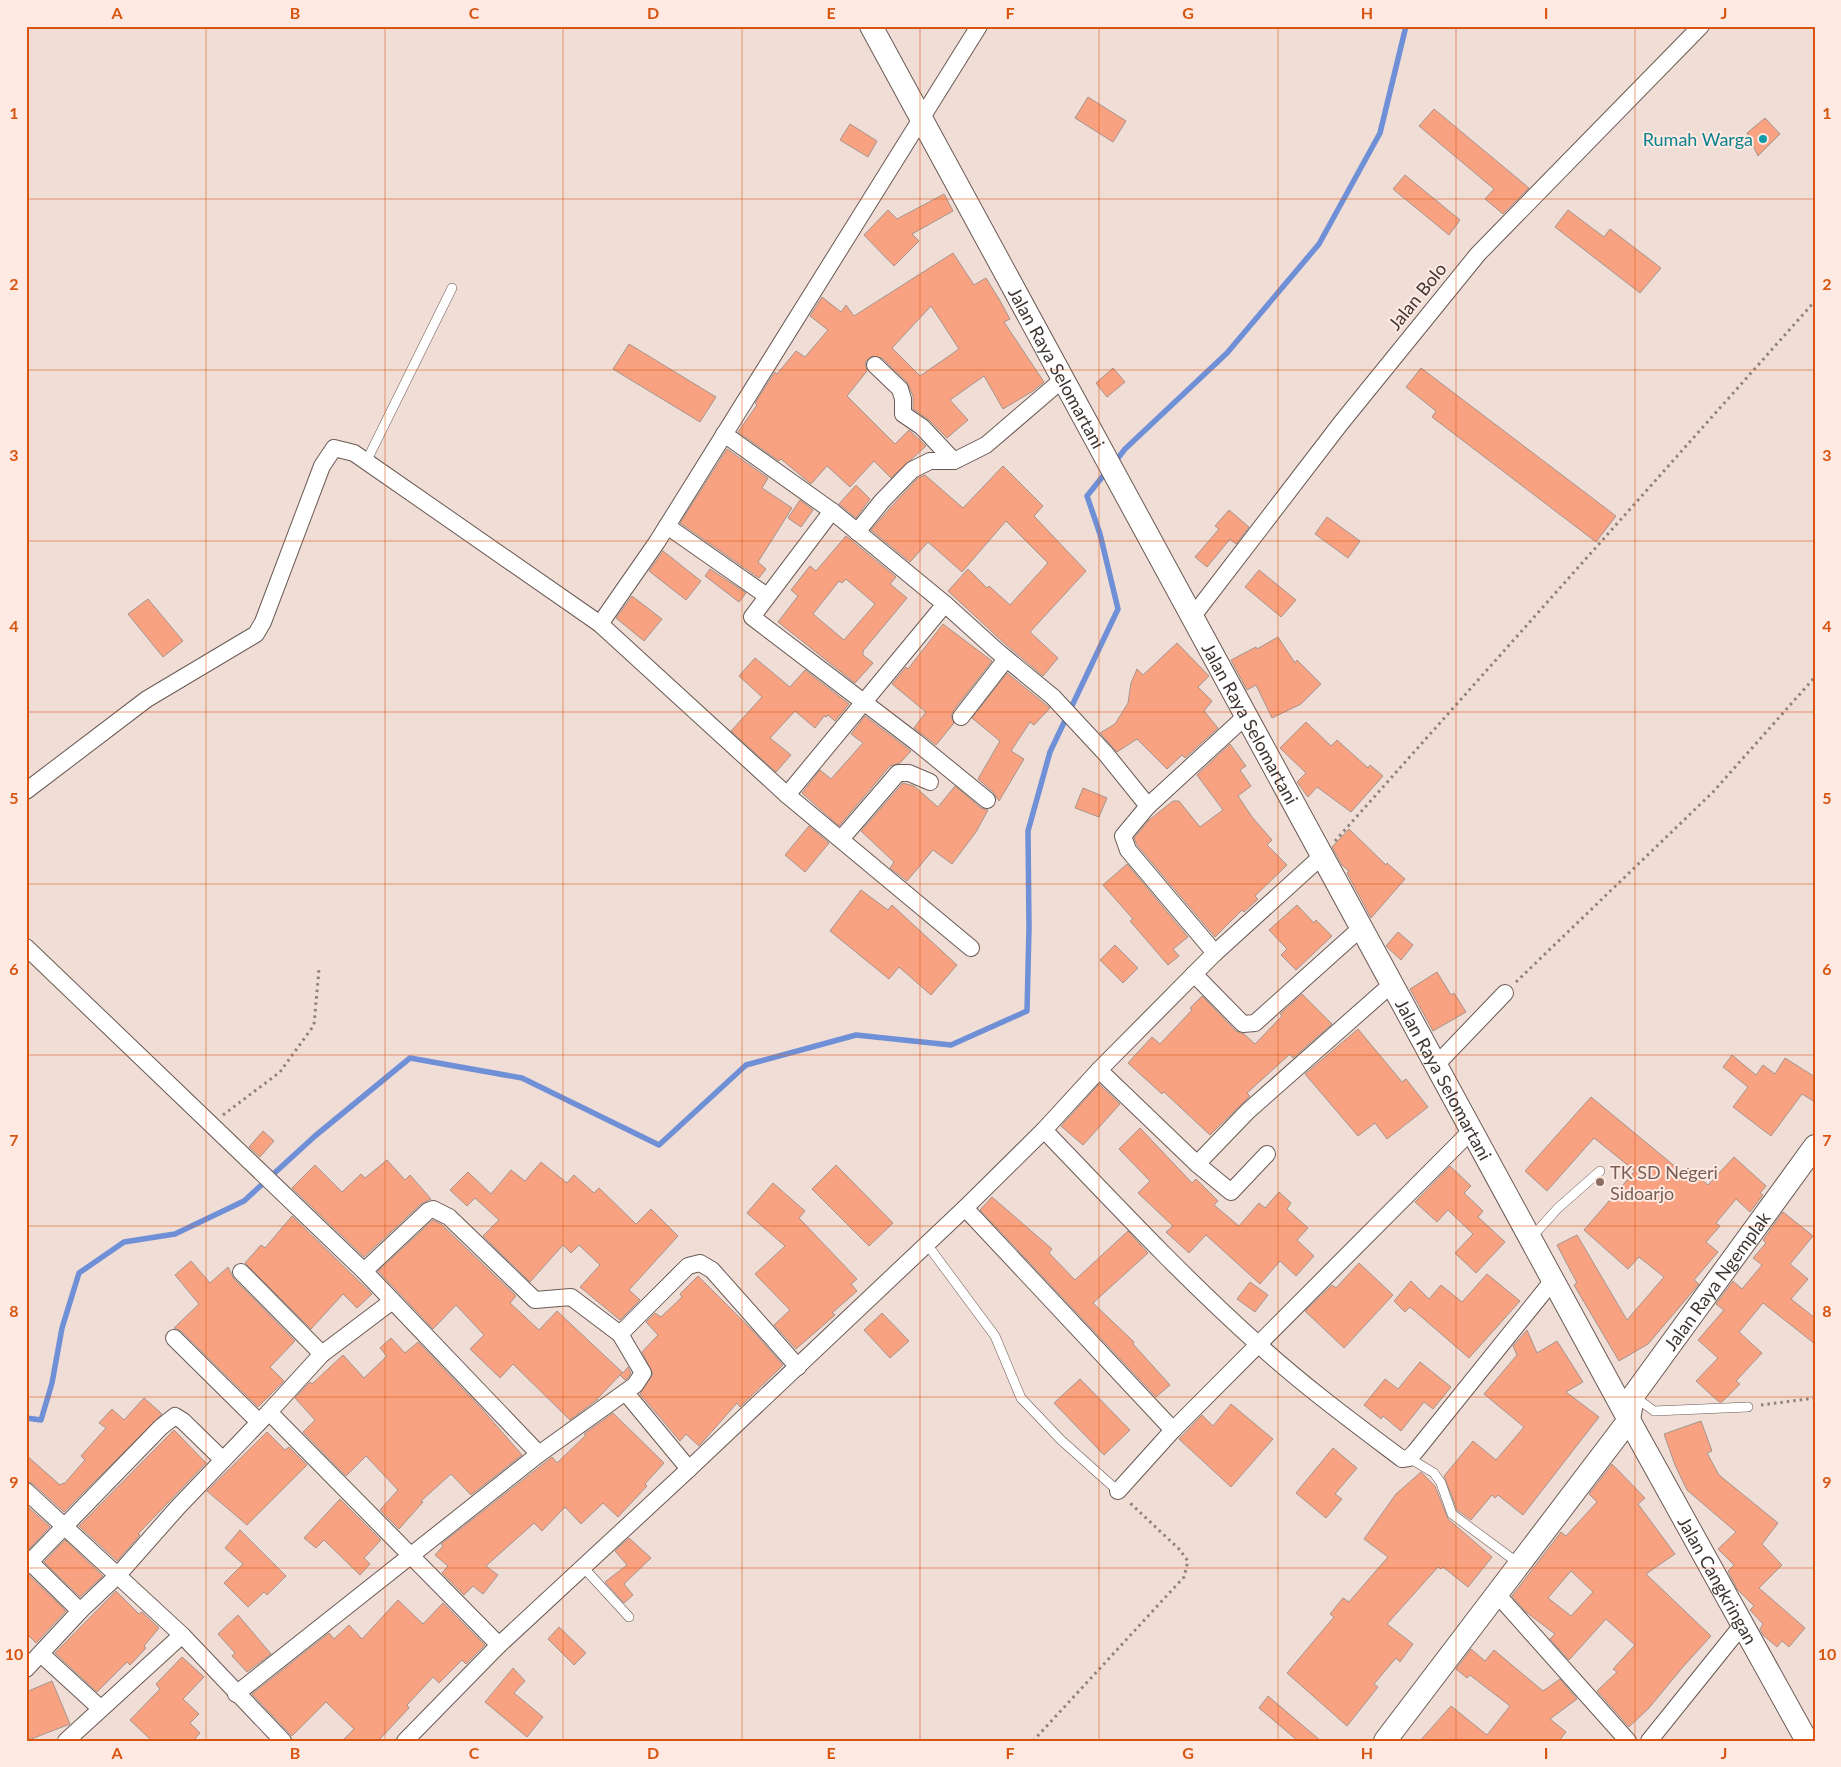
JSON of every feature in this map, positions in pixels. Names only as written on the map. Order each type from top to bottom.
[{"type":"main road","name":"Jalan Raya Selomartani","points":[[871,26],[1532,1238],[1629,1420]]},
{"type":"main road","name":"Jalan Raya Ngemplak","points":[[1629,1420],[1633,1396],[1815,1146]]},
{"type":"main road","points":[[1386,1741],[1496,1593],[1629,1420]]},
{"type":"main road","name":"Jalan Cangkringan","points":[[1629,1420],[1807,1741]]},
{"type":"street","points":[[600,624],[667,526],[979,26]]},
{"type":"street","name":"Jalan Bolo","points":[[1193,616],[1341,423],[1478,254],[1701,26]]},
{"type":"street","points":[[875,365],[900,389],[903,414],[922,428],[954,461]]},
{"type":"street","points":[[857,532],[882,501],[912,470],[930,461],[954,461],[986,445],[1064,380]]},
{"type":"street","points":[[724,434],[832,511],[945,604],[1006,659],[1053,697],[1078,723],[1148,806]]},
{"type":"street","points":[[26,790],[147,699],[256,634],[263,622],[330,451],[334,448],[347,449],[600,624],[787,795],[971,948]]},
{"type":"street","points":[[832,511],[752,617],[916,742],[987,800]]},
{"type":"street","points":[[667,526],[767,596]]},
{"type":"street","points":[[787,795],[945,604]]},
{"type":"street","points":[[961,717],[1006,659]]},
{"type":"street","points":[[1215,953],[1128,850],[1124,836],[1148,806],[1247,715]]},
{"type":"street","points":[[841,839],[898,773],[909,773],[930,782]]},
{"type":"street","points":[[405,1741],[499,1645],[798,1367],[964,1208],[1044,1130],[1099,1070],[1215,953],[1323,855]]},
{"type":"street","points":[[1194,974],[1243,1024],[1255,1023],[1362,927]]},
{"type":"street","points":[[26,947],[364,1271],[391,1302],[539,1454]]},
{"type":"street","points":[[1197,1164],[1248,1111],[1393,983]]},
{"type":"street","points":[[1437,1064],[1505,993]]},
{"type":"street","points":[[1099,1070],[1197,1164],[1232,1192],[1267,1154]]},
{"type":"street","points":[[1044,1130],[1140,1230],[1258,1345],[1319,1397],[1402,1459],[1409,1458],[1554,1279]]},
{"type":"street","points":[[1118,1491],[1172,1430],[1472,1130]]},
{"type":"street","points":[[964,1208],[1172,1430]]},
{"type":"street","points":[[236,1694],[539,1454],[626,1393],[643,1373],[620,1334],[571,1297],[535,1300],[449,1216],[433,1209],[428,1210],[364,1271]]},
{"type":"street","points":[[620,1334],[680,1272],[688,1266],[700,1263],[712,1270],[798,1367]]},
{"type":"street","points":[[241,1272],[322,1354]]},
{"type":"street","points":[[26,1669],[80,1610],[117,1576],[322,1354],[391,1302]]},
{"type":"street","points":[[174,1338],[264,1417],[499,1645]]},
{"type":"street","points":[[626,1393],[689,1469]]},
{"type":"street","points":[[80,1610],[28,1562],[65,1528],[124,1464],[174,1416],[183,1421],[223,1460]]},
{"type":"street","points":[[26,1491],[182,1635],[282,1741]]},
{"type":"street","points":[[1496,1593],[1628,1741]]},
{"type":"street","points":[[1649,1741],[1743,1624]]},
{"type":"street","points":[[66,1741],[182,1635]]},
{"type":"street","points":[[41,1654],[100,1708]]},
{"type":"lane","points":[[366,462],[452,288]]},
{"type":"lane","points":[[1532,1238],[1558,1208],[1600,1171]]},
{"type":"lane","points":[[926,1243],[995,1336],[1020,1398],[1061,1440],[1118,1491]]},
{"type":"lane","points":[[1633,1396],[1654,1411],[1748,1407]]},
{"type":"lane","points":[[1409,1458],[1425,1466],[1437,1478],[1452,1514],[1518,1564]]},
{"type":"lane","points":[[583,1567],[629,1617]]},
{"type":"path","points":[[1323,855],[1815,301]]},
{"type":"path","points":[[1505,993],[1713,792],[1815,677]]},
{"type":"path","points":[[211,1124],[280,1072],[314,1025],[319,969]]},
{"type":"path","points":[[1748,1407],[1815,1398]]},
{"type":"path","points":[[1033,1741],[1184,1577],[1188,1561],[1179,1549],[1118,1491]]},
{"type":"building","points":[[1088,97],[1126,121],[1113,142],[1075,118]]},
{"type":"building","points":[[1434,109],[1529,188],[1503,214],[1485,199],[1494,189],[1419,126]]},
{"type":"building","name":"Rumah Warga","points":[[1765,118],[1780,134],[1758,156],[1747,133]]},
{"type":"building","points":[[850,124],[877,141],[868,157],[840,140]]},
{"type":"building","points":[[1405,175],[1460,220],[1449,235],[1393,189]]},
{"type":"building","points":[[944,194],[953,211],[912,234],[919,241],[894,266],[864,235],[888,210],[897,219]]},
{"type":"building","points":[[1568,210],[1604,237],[1610,229],[1661,268],[1640,293],[1555,227]]},
{"type":"building","points":[[953,253],[974,285],[986,278],[1010,319],[1004,322],[1044,382],[1003,409],[984,376],[950,400],[968,420],[947,438],[929,420],[913,409],[913,396],[907,382],[882,358],[872,356],[865,362],[867,371],[847,396],[895,444],[909,430],[926,446],[891,478],[874,461],[850,487],[827,466],[811,484],[781,459],[779,461],[738,432],[757,405],[755,403],[775,372],[777,374],[796,351],[805,357],[828,330],[810,316],[822,297],[841,312],[846,305],[854,316]],"holes":[[[931,306],[959,349],[920,376],[892,348]]]},
{"type":"building","points":[[629,344],[716,397],[700,422],[613,369]]},
{"type":"building","points":[[1113,368],[1125,382],[1107,397],[1096,383]]},
{"type":"building","points":[[1421,368],[1616,516],[1596,542],[1432,417],[1436,411],[1406,387]]},
{"type":"building","points":[[727,449],[768,478],[762,488],[792,508],[758,562],[766,569],[759,578],[680,523]]},
{"type":"building","points":[[1003,466],[1043,506],[1034,516],[1086,571],[1030,632],[1058,658],[1043,676],[948,591],[968,569],[987,588],[989,586],[1010,605],[1048,563],[1006,521],[962,572],[928,542],[910,562],[871,530],[918,478],[925,475],[963,508]]},
{"type":"building","points":[[856,485],[870,499],[856,518],[839,504]]},
{"type":"building","points":[[800,500],[813,510],[801,527],[788,518]]},
{"type":"building","points":[[1229,510],[1249,527],[1236,544],[1230,539],[1207,567],[1195,557],[1219,529],[1215,526]]},
{"type":"building","points":[[1327,517],[1360,541],[1348,558],[1315,534]]},
{"type":"building","points":[[846,536],[896,577],[890,584],[907,598],[863,651],[863,655],[873,663],[855,683],[778,622],[798,596],[791,590],[810,566],[816,571]],"holes":[[[846,579],[875,604],[844,640],[813,614],[839,581],[842,583]]]},
{"type":"building","points":[[663,551],[701,581],[686,600],[649,571]]},
{"type":"building","points":[[710,569],[746,593],[739,602],[705,576]]},
{"type":"building","points":[[1259,570],[1296,600],[1281,617],[1245,587]]},
{"type":"building","points":[[632,596],[662,619],[644,641],[616,618]]},
{"type":"building","points":[[148,599],[183,641],[163,657],[128,614]]},
{"type":"building","points":[[943,624],[992,661],[953,711],[951,716],[954,723],[936,745],[914,728],[926,712],[892,684],[906,667],[908,669]]},
{"type":"building","points":[[1278,637],[1295,663],[1297,660],[1321,684],[1301,704],[1272,718],[1256,685],[1247,690],[1231,660],[1256,647],[1257,649]]},
{"type":"building","points":[[1177,643],[1209,676],[1198,687],[1212,701],[1204,711],[1218,728],[1185,758],[1182,755],[1167,769],[1137,739],[1117,752],[1100,733],[1115,724],[1128,703],[1131,683],[1137,669],[1143,675]]},
{"type":"building","points":[[755,658],[790,687],[805,670],[849,704],[835,721],[828,715],[824,716],[815,728],[795,711],[770,738],[791,755],[776,772],[731,731],[762,697],[739,676]]},
{"type":"building","points":[[1007,673],[1050,708],[1034,725],[1030,722],[1011,751],[1024,759],[999,801],[993,792],[978,779],[1000,741],[972,718]]},
{"type":"building","points":[[865,716],[911,751],[900,763],[890,766],[839,826],[802,793],[820,770],[831,779],[863,743],[851,734]]},
{"type":"building","points":[[1306,722],[1331,746],[1337,740],[1368,768],[1370,765],[1383,776],[1351,812],[1317,787],[1308,797],[1297,782],[1306,773],[1280,748]]},
{"type":"building","points":[[1230,744],[1246,766],[1240,770],[1251,786],[1238,796],[1252,817],[1272,840],[1267,845],[1287,865],[1255,896],[1258,899],[1244,912],[1242,910],[1215,937],[1137,845],[1134,838],[1148,821],[1173,801],[1179,801],[1200,827],[1223,810],[1197,775]]},
{"type":"building","points":[[903,783],[914,786],[938,807],[955,786],[981,808],[988,810],[976,832],[952,864],[933,850],[907,881],[890,868],[894,862],[861,831]]},
{"type":"building","points":[[1083,788],[1107,798],[1099,817],[1075,808]]},
{"type":"building","points":[[809,826],[829,843],[805,872],[785,855]]},
{"type":"building","points":[[1349,829],[1386,865],[1387,863],[1405,879],[1371,918],[1347,873],[1349,871],[1342,865],[1332,847]]},
{"type":"building","points":[[1127,864],[1188,937],[1173,949],[1179,956],[1168,965],[1130,921],[1133,919],[1103,885]]},
{"type":"building","points":[[861,890],[888,910],[892,905],[957,965],[931,995],[899,967],[889,979],[830,931]]},
{"type":"building","points":[[1297,905],[1314,923],[1316,920],[1332,936],[1296,970],[1281,955],[1287,949],[1269,930]]},
{"type":"building","points":[[1398,932],[1413,945],[1401,960],[1386,946]]},
{"type":"building","points":[[1115,945],[1138,968],[1123,983],[1100,960]]},
{"type":"building","points":[[1437,972],[1451,995],[1454,993],[1466,1012],[1433,1031],[1410,989]]},
{"type":"building","points":[[1302,994],[1332,1024],[1293,1058],[1290,1054],[1247,1093],[1250,1096],[1210,1135],[1164,1092],[1162,1094],[1128,1063],[1152,1037],[1160,1044],[1192,1010],[1190,1008],[1202,996],[1236,1031],[1244,1034],[1255,1044],[1282,1016],[1280,1014]]},
{"type":"building","points":[[1358,1029],[1402,1082],[1406,1079],[1428,1107],[1387,1139],[1375,1123],[1358,1136],[1305,1074]]},
{"type":"building","points":[[1732,1055],[1756,1075],[1763,1065],[1775,1074],[1785,1058],[1815,1077],[1815,1102],[1802,1094],[1771,1136],[1733,1107],[1748,1087],[1723,1067]]},
{"type":"building","points":[[1099,1084],[1120,1104],[1083,1145],[1061,1126]]},
{"type":"building","points":[[1591,1097],[1683,1173],[1688,1168],[1708,1185],[1734,1157],[1766,1186],[1760,1193],[1763,1195],[1750,1212],[1736,1199],[1716,1223],[1720,1226],[1706,1242],[1718,1252],[1694,1280],[1699,1284],[1648,1344],[1619,1361],[1574,1285],[1577,1283],[1557,1245],[1577,1235],[1627,1320],[1664,1277],[1639,1257],[1628,1269],[1584,1230],[1635,1171],[1594,1138],[1547,1191],[1525,1171]]},
{"type":"building","points":[[1140,1128],[1192,1183],[1196,1179],[1218,1201],[1214,1205],[1239,1226],[1259,1203],[1265,1208],[1279,1192],[1291,1203],[1287,1209],[1308,1228],[1297,1240],[1314,1256],[1296,1276],[1280,1261],[1260,1284],[1206,1235],[1189,1253],[1166,1232],[1173,1226],[1138,1193],[1150,1181],[1119,1149]]},
{"type":"building","points":[[263,1131],[274,1141],[260,1157],[249,1147]]},
{"type":"building","points":[[387,1160],[405,1180],[410,1175],[431,1199],[421,1204],[364,1257],[292,1188],[315,1165],[342,1192],[361,1174],[365,1178]]},
{"type":"building","points":[[541,1162],[567,1183],[574,1175],[594,1193],[599,1188],[636,1224],[651,1209],[678,1236],[629,1290],[640,1300],[620,1320],[580,1287],[600,1265],[579,1245],[571,1253],[563,1245],[530,1282],[483,1236],[499,1220],[475,1198],[467,1206],[450,1190],[468,1172],[491,1194],[511,1170],[525,1181]]},
{"type":"building","points":[[836,1165],[893,1223],[869,1246],[812,1189]]},
{"type":"building","points":[[1450,1166],[1471,1186],[1464,1193],[1483,1211],[1478,1217],[1505,1242],[1476,1273],[1455,1253],[1473,1234],[1448,1210],[1437,1222],[1415,1202]]},
{"type":"building","points":[[773,1183],[805,1211],[799,1218],[857,1279],[851,1284],[857,1291],[832,1313],[835,1315],[796,1349],[774,1325],[790,1310],[755,1274],[785,1246],[747,1213]]},
{"type":"building","points":[[992,1197],[1052,1249],[1049,1253],[1075,1280],[1128,1231],[1148,1253],[1093,1303],[1134,1342],[1133,1344],[1170,1385],[1156,1397],[980,1210]]},
{"type":"building","points":[[1783,1212],[1813,1236],[1790,1264],[1808,1279],[1791,1299],[1815,1318],[1815,1344],[1763,1303],[1739,1332],[1762,1353],[1736,1381],[1740,1384],[1722,1402],[1719,1402],[1696,1381],[1718,1358],[1698,1340],[1724,1310],[1716,1304],[1733,1281],[1742,1289],[1762,1265],[1753,1258],[1766,1243],[1763,1240]]},
{"type":"building","points":[[292,1216],[372,1294],[357,1308],[343,1294],[311,1329],[245,1263],[261,1245],[265,1248]]},
{"type":"building","points":[[433,1220],[441,1224],[516,1296],[510,1303],[539,1330],[557,1311],[623,1373],[628,1367],[631,1373],[628,1378],[625,1380],[620,1375],[598,1399],[570,1420],[513,1364],[500,1378],[470,1349],[484,1335],[456,1305],[433,1329],[378,1271]]},
{"type":"building","points":[[191,1261],[210,1283],[228,1267],[234,1279],[295,1341],[270,1367],[284,1381],[258,1407],[181,1331],[174,1328],[199,1304],[175,1275]]},
{"type":"building","points":[[1359,1263],[1393,1295],[1344,1348],[1305,1311],[1332,1285],[1336,1288]]},
{"type":"building","points":[[1487,1274],[1520,1301],[1469,1358],[1410,1307],[1405,1312],[1394,1301],[1411,1281],[1429,1299],[1441,1285],[1462,1302]]},
{"type":"building","points":[[698,1276],[752,1330],[783,1365],[740,1407],[737,1403],[699,1446],[686,1434],[680,1441],[640,1394],[653,1374],[642,1352],[658,1335],[646,1322],[655,1313],[661,1317],[682,1297],[680,1294]]},
{"type":"building","points":[[1250,1282],[1268,1295],[1255,1312],[1237,1299]]},
{"type":"building","points":[[882,1313],[909,1341],[890,1358],[864,1330]]},
{"type":"building","points":[[1527,1330],[1537,1353],[1557,1341],[1583,1382],[1566,1392],[1599,1417],[1523,1515],[1498,1495],[1495,1498],[1492,1495],[1471,1520],[1457,1510],[1444,1476],[1473,1441],[1496,1460],[1524,1427],[1484,1394],[1517,1355],[1513,1346]]},
{"type":"building","points":[[391,1338],[405,1353],[418,1342],[482,1409],[522,1455],[471,1495],[451,1474],[421,1501],[423,1502],[399,1529],[380,1510],[398,1490],[366,1456],[346,1476],[303,1432],[315,1420],[295,1398],[310,1382],[312,1384],[343,1355],[364,1378],[387,1356],[380,1348]]},
{"type":"building","points":[[1420,1362],[1451,1387],[1433,1409],[1424,1402],[1401,1431],[1383,1416],[1381,1419],[1364,1405],[1385,1379],[1398,1389]]},
{"type":"building","points":[[1080,1379],[1130,1430],[1104,1455],[1054,1403]]},
{"type":"building","points":[[144,1398],[162,1414],[64,1512],[33,1484],[26,1481],[26,1455],[60,1485],[64,1484],[85,1460],[81,1456],[106,1428],[99,1423],[112,1409],[124,1420]]},
{"type":"building","points":[[1231,1404],[1273,1439],[1231,1487],[1179,1439],[1202,1415],[1213,1426]]},
{"type":"building","points":[[613,1413],[664,1463],[645,1484],[647,1486],[618,1517],[603,1503],[581,1524],[565,1507],[542,1531],[534,1523],[486,1566],[498,1575],[483,1594],[473,1586],[464,1595],[442,1573],[448,1566],[435,1555],[443,1546],[441,1544],[552,1457],[557,1463],[586,1435],[584,1434]]},
{"type":"building","points":[[1701,1421],[1712,1451],[1707,1453],[1719,1475],[1778,1523],[1762,1544],[1782,1565],[1759,1588],[1805,1628],[1789,1647],[1782,1641],[1777,1647],[1763,1635],[1760,1629],[1763,1624],[1750,1610],[1754,1606],[1737,1589],[1728,1571],[1734,1565],[1718,1549],[1736,1532],[1687,1490],[1675,1465],[1664,1434]]},
{"type":"building","points":[[174,1430],[206,1463],[138,1534],[140,1535],[117,1561],[79,1526]]},
{"type":"building","points":[[267,1432],[285,1450],[289,1447],[307,1465],[247,1525],[207,1491]]},
{"type":"building","points":[[1333,1448],[1357,1468],[1335,1494],[1342,1499],[1326,1518],[1296,1493]]},
{"type":"building","points":[[1612,1464],[1645,1498],[1638,1504],[1675,1554],[1646,1574],[1711,1636],[1649,1708],[1629,1727],[1597,1691],[1617,1672],[1613,1669],[1635,1645],[1606,1619],[1569,1660],[1550,1639],[1555,1634],[1526,1612],[1512,1596],[1561,1532],[1566,1536],[1597,1502],[1589,1494]],"holes":[[[1571,1571],[1593,1592],[1571,1616],[1548,1598]]]},
{"type":"building","points":[[1421,1472],[1435,1486],[1448,1519],[1492,1557],[1468,1587],[1443,1567],[1441,1569],[1438,1567],[1387,1624],[1413,1644],[1400,1662],[1396,1658],[1374,1684],[1378,1687],[1347,1726],[1287,1673],[1334,1617],[1330,1614],[1343,1598],[1349,1602],[1388,1557],[1364,1539],[1396,1494]]},
{"type":"building","points":[[340,1499],[381,1540],[364,1558],[370,1564],[360,1575],[324,1540],[316,1548],[304,1538]]},
{"type":"building","points":[[26,1505],[50,1527],[29,1549],[26,1548]]},
{"type":"building","points":[[240,1530],[286,1576],[267,1595],[264,1592],[248,1607],[224,1583],[243,1564],[225,1548]]},
{"type":"building","points":[[629,1538],[651,1558],[624,1584],[633,1595],[624,1603],[605,1582],[627,1565],[615,1551]]},
{"type":"building","points":[[65,1540],[103,1576],[80,1597],[44,1562]]},
{"type":"building","points":[[29,1575],[66,1611],[36,1643],[26,1633],[26,1577]]},
{"type":"building","points":[[116,1591],[139,1614],[142,1612],[159,1628],[144,1646],[146,1648],[130,1665],[127,1662],[97,1692],[55,1653]]},
{"type":"building","points":[[398,1600],[423,1624],[443,1603],[485,1645],[466,1664],[462,1660],[439,1683],[433,1677],[407,1705],[409,1708],[378,1741],[342,1741],[354,1729],[326,1702],[292,1736],[252,1694],[329,1633],[334,1639],[349,1625],[362,1639]]},
{"type":"building","points":[[238,1615],[271,1654],[247,1672],[232,1656],[235,1653],[218,1634]]},
{"type":"building","points":[[559,1627],[586,1653],[574,1665],[548,1639]]},
{"type":"building","points":[[1471,1649],[1485,1661],[1494,1650],[1543,1691],[1560,1679],[1577,1699],[1550,1719],[1566,1732],[1559,1741],[1420,1741],[1451,1706],[1487,1735],[1510,1706],[1470,1675],[1467,1678],[1456,1669]]},
{"type":"building","points":[[182,1657],[204,1677],[183,1699],[199,1714],[190,1723],[200,1733],[193,1741],[152,1741],[130,1720],[160,1689],[156,1684]]},
{"type":"building","points":[[513,1668],[525,1681],[514,1693],[543,1717],[527,1737],[485,1702]]},
{"type":"building","points":[[52,1681],[70,1724],[26,1741],[26,1692]]},
{"type":"building","points":[[1268,1696],[1321,1741],[1298,1741],[1259,1708]]},
{"type":"waterway","points":[[1115,462],[1125,449],[1227,353],[1319,244],[1380,133],[1406,26]]},
{"type":"waterway","points":[[26,1418],[41,1420],[52,1383],[62,1328],[79,1273],[124,1242],[175,1234],[244,1201],[315,1136],[410,1058],[522,1078],[659,1145],[746,1065],[856,1035],[951,1045],[1027,1011],[1029,928],[1028,831],[1050,752],[1118,609],[1100,534],[1087,496],[1107,471]]},
{"type":"place","name":"Rumah Warga","points":[[1763,139]]},
{"type":"place","name":"TK SD Negeri Sidoarjo","points":[[1600,1182]]}]
